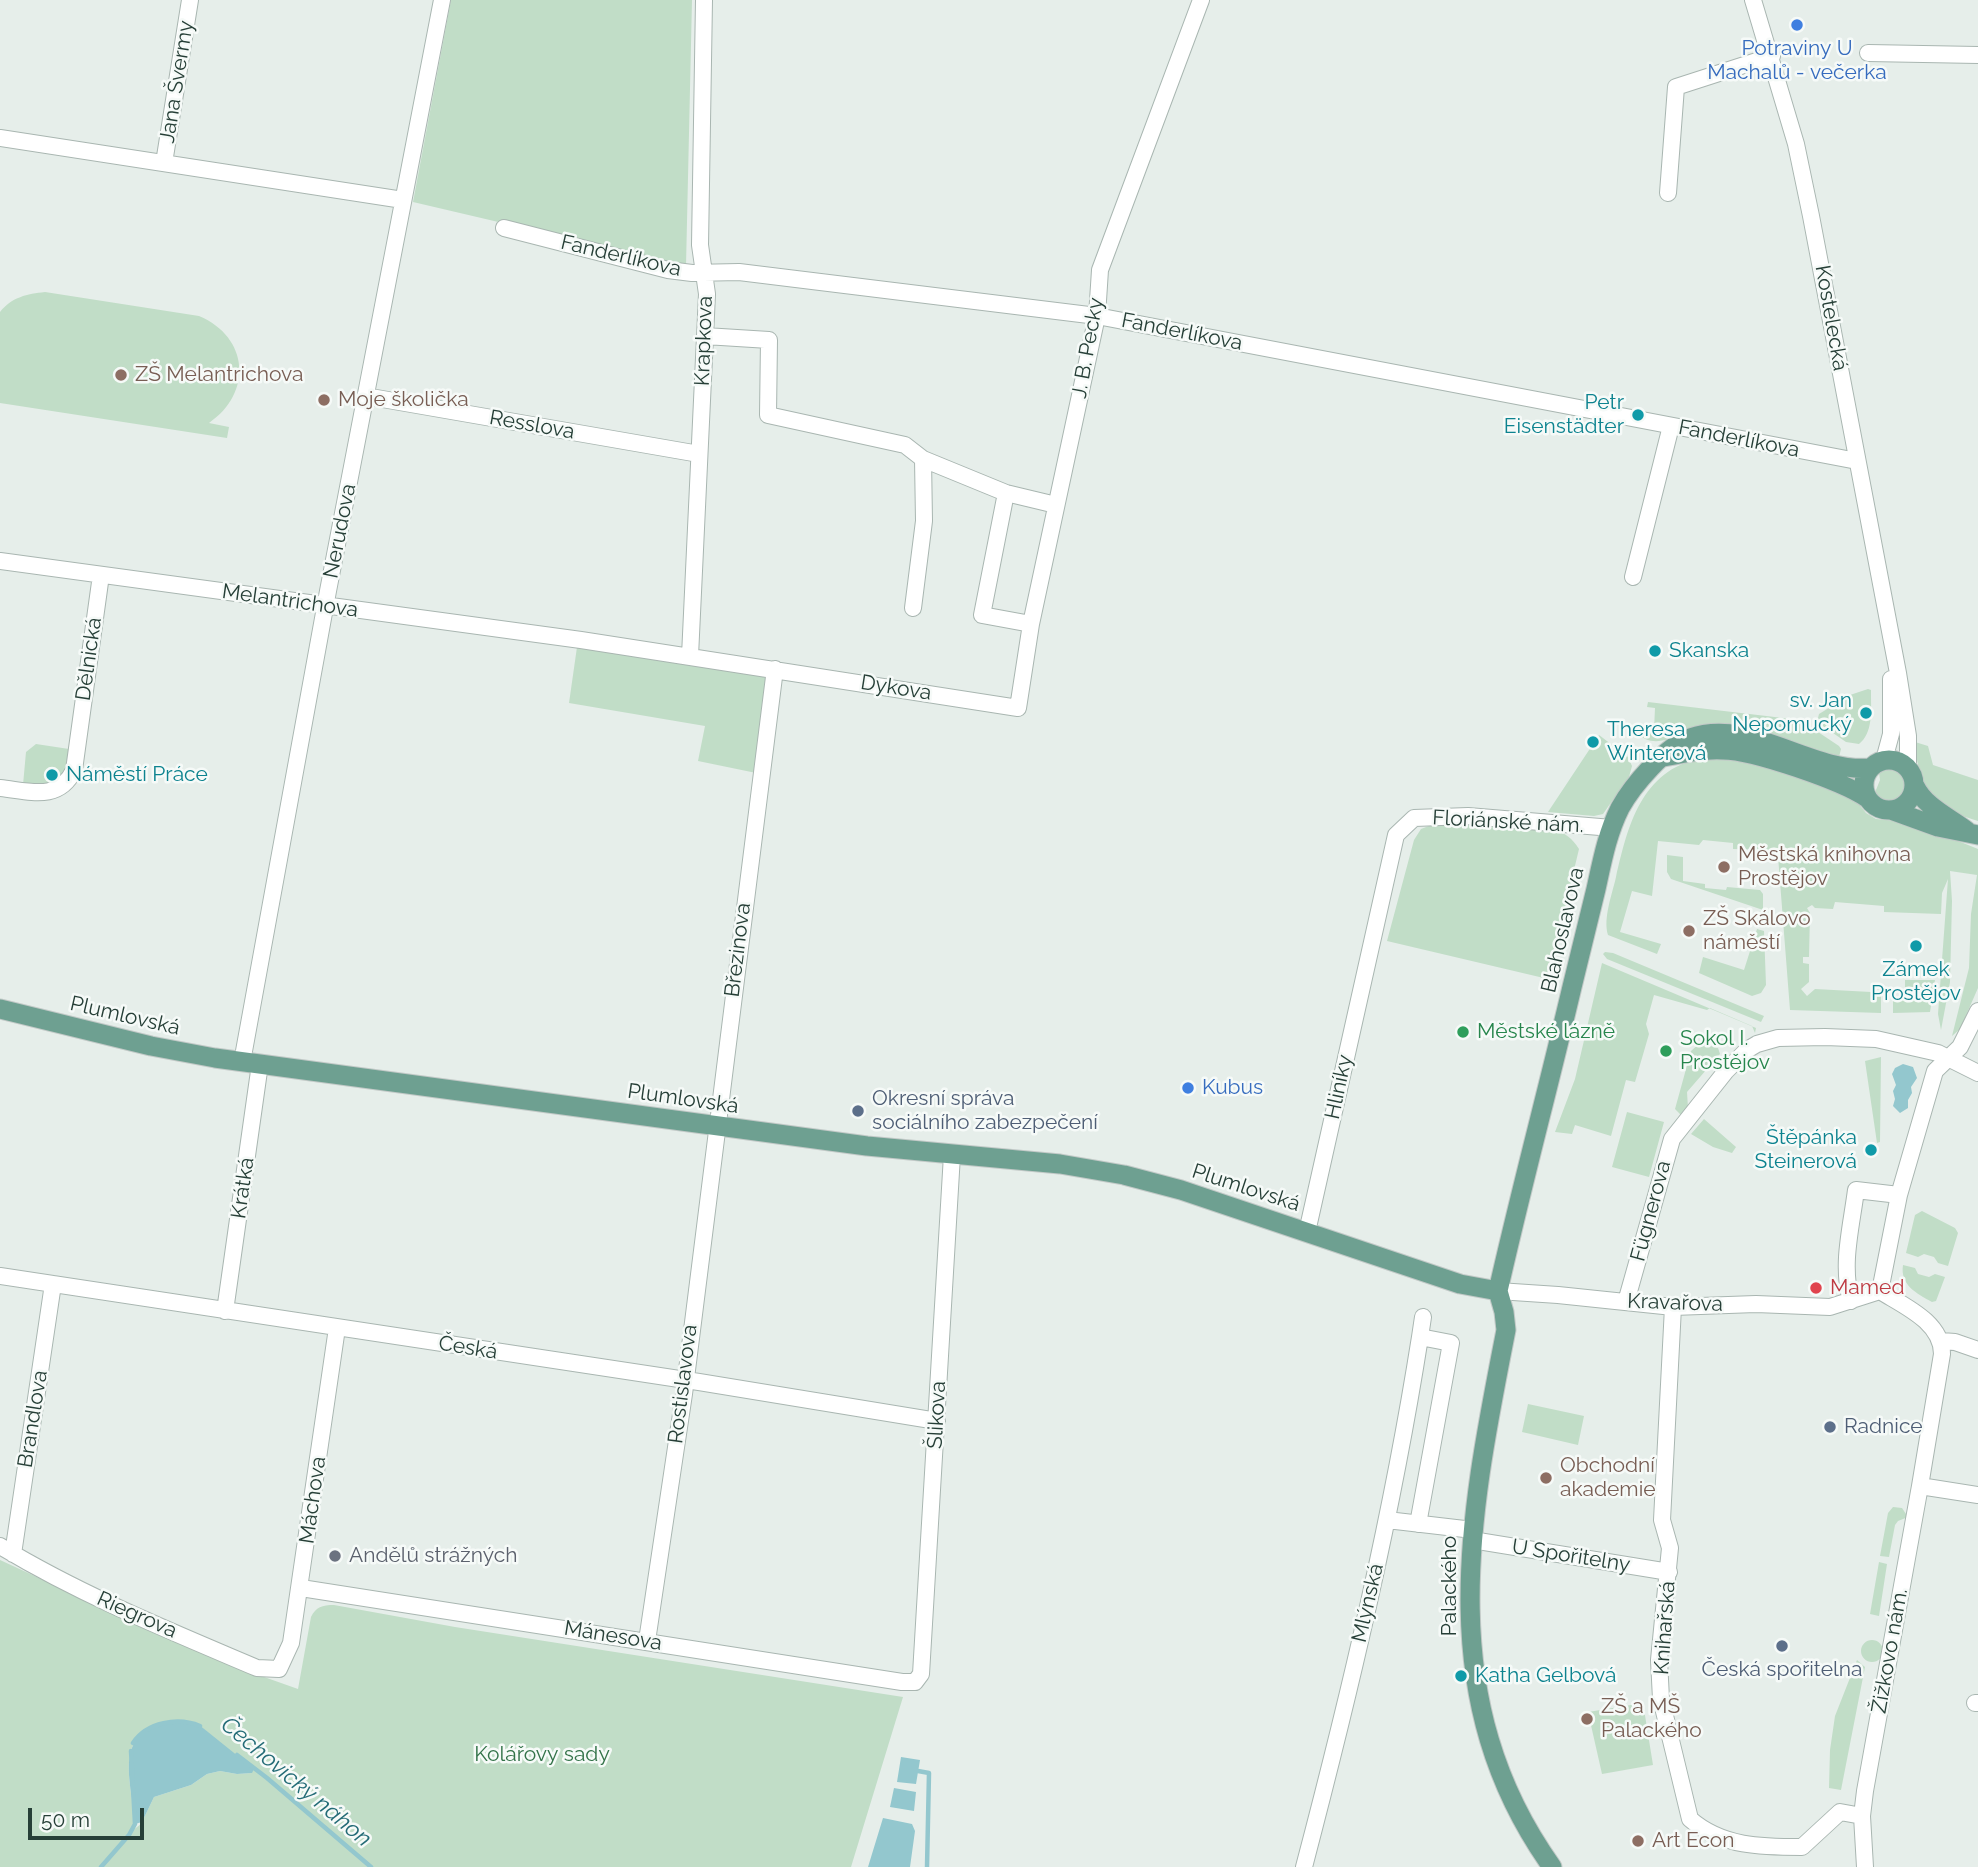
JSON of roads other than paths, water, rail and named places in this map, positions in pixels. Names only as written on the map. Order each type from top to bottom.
[{"type":"main road","name":"Blahoslavova","points":[[1498,1291],[1535,1129],[1548,1089],[1612,828],[1629,794],[1646,773],[1677,744],[1690,738],[1725,733],[1749,737],[1844,767],[1877,764]]},
{"type":"main road","points":[[1663,757],[1705,750],[1746,753],[1853,789],[1875,807],[1938,827],[1973,834]]},
{"type":"main road","points":[[1867,798],[1864,783],[1877,764],[1900,762],[1911,777],[1920,798],[1973,834]]},
{"type":"main road","points":[[1891,810],[1909,802],[1911,777]]},
{"type":"main road","name":"Plumlovská","points":[[0,1009],[151,1046],[251,1063],[716,1126],[953,1155],[1060,1164],[1124,1175],[1181,1190],[1460,1284],[1498,1291]]},
{"type":"main road","name":"Palackého","points":[[1498,1291],[1506,1330],[1477,1489],[1473,1535],[1473,1662],[1486,1734],[1514,1808],[1552,1867]]},
{"type":"street","name":"Jana Švermy","points":[[164,163],[190,0]]},
{"type":"street","name":"Nerudova","points":[[251,1063],[326,606],[442,0]]},
{"type":"street","name":"Krapkova","points":[[691,649],[707,286],[700,245],[705,0]]},
{"type":"street","name":"J. B. Pecky","points":[[1018,708],[1031,625],[1097,316],[1100,270],[1201,0]]},
{"type":"street","name":"Kostelecká","points":[[1753,0],[1772,55],[1809,204],[1898,673],[1908,736],[1911,777]]},
{"type":"street","points":[[1868,53],[1978,55]]},
{"type":"street","points":[[1668,193],[1676,87],[1772,55]]},
{"type":"street","points":[[0,138],[403,200]]},
{"type":"street","name":"Fanderlíkova","points":[[505,228],[668,270],[739,272],[1097,316],[1857,461]]},
{"type":"street","points":[[705,336],[769,340],[768,415],[905,444],[923,459],[1006,494],[1056,505]]},
{"type":"street","name":"Resslova","points":[[365,396],[699,454]]},
{"type":"street","points":[[1633,577],[1671,426]]},
{"type":"street","points":[[913,608],[924,521],[923,459]]},
{"type":"street","points":[[1006,494],[982,615],[1031,625]]},
{"type":"street","name":"Melantrichova","points":[[0,561],[581,640],[691,649]]},
{"type":"street","name":"Dělnická","points":[[7,788],[52,792],[64,786],[74,770],[101,575]]},
{"type":"street","name":"Kostelecká","points":[[1877,764],[1891,734],[1890,641]]},
{"type":"street","name":"Dykova","points":[[691,649],[775,669],[1018,708]]},
{"type":"street","name":"Březinova","points":[[716,1126],[775,669]]},
{"type":"street","name":"Floriánské nám.","points":[[1372,943],[1396,835],[1414,818],[1468,816],[1612,828]]},
{"type":"street","name":"Hliníky","points":[[1307,1232],[1372,943]]},
{"type":"street","points":[[1978,1011],[1960,1047],[1935,1072],[1899,1195],[1880,1290],[1932,1326],[1941,1341],[1955,1342],[1978,1350]]},
{"type":"street","name":"Fügnerova","points":[[1626,1302],[1667,1150],[1684,1123],[1747,1049],[1768,1040],[1789,1037],[1876,1040],[1928,1050],[1978,1073]]},
{"type":"street","name":"Krátká","points":[[225,1311],[251,1063]]},
{"type":"street","name":"Rostislavova","points":[[646,1641],[685,1380],[716,1126]]},
{"type":"street","name":"Šlikova","points":[[921,1674],[953,1155]]},
{"type":"street","points":[[1851,1301],[1845,1266],[1856,1190],[1899,1195]]},
{"type":"street","name":"Česká","points":[[0,1276],[937,1421]]},
{"type":"street","name":"Brandlova","points":[[6,1550],[53,1284]]},
{"type":"street","name":"Kravařova","points":[[1498,1291],[1558,1294],[1673,1307],[1756,1304],[1830,1307],[1880,1290]]},
{"type":"street","name":"Knihařská","points":[[1673,1307],[1662,1520],[1670,1548],[1659,1660],[1661,1699],[1690,1819],[1704,1831],[1720,1838],[1759,1847],[1802,1846],[1840,1812],[1863,1816]]},
{"type":"street","name":"Mlýnská","points":[[1304,1867],[1357,1657],[1387,1520],[1423,1317]]},
{"type":"street","name":"Máchova","points":[[279,1669],[291,1643],[301,1588],[337,1328]]},
{"type":"street","points":[[1418,1524],[1451,1343],[1420,1337]]},
{"type":"street","name":"Žižkovo nám.","points":[[1865,1867],[1865,1791],[1920,1486],[1942,1354],[1941,1341]]},
{"type":"street","points":[[1920,1486],[1978,1495]]},
{"type":"street","name":"U Spořitelny","points":[[1387,1520],[1669,1572]]},
{"type":"street","name":"Riegrova","points":[[6,1550],[115,1605],[257,1668],[279,1669]]},
{"type":"street","name":"Mánesova","points":[[301,1588],[902,1682],[915,1682],[921,1674]]},
{"type":"water","points":[[1903,1064],[1913,1067],[1917,1078],[1911,1087],[1908,1108],[1900,1113],[1893,1106],[1893,1091],[1896,1085],[1892,1074],[1895,1068]]},
{"type":"water","points":[[170,1722],[198,1724],[254,1769],[252,1773],[220,1771],[207,1774],[191,1785],[154,1797],[142,1822],[135,1824],[129,1775],[132,1748],[139,1736],[151,1728]]},
{"type":"water","points":[[901,1757],[920,1760],[916,1784],[897,1782]]},
{"type":"water","points":[[894,1788],[916,1792],[914,1811],[890,1807]]},
{"type":"water","points":[[883,1818],[912,1824],[915,1831],[910,1867],[868,1867]]},
{"type":"waterway","name":"Čechovický náhon","points":[[133,1743],[146,1730],[164,1723],[182,1722],[200,1726]]},
{"type":"waterway","name":"Čechovický náhon","points":[[101,1867],[129,1835],[135,1824],[131,1751]]},
{"type":"waterway","name":"Čechovický náhon","points":[[237,1755],[371,1867]]},
{"type":"waterway","points":[[918,1771],[929,1773],[927,1867]]},
{"type":"place","name":"Potraviny U Machalů - večerka","points":[[1797,25]]},
{"type":"place","name":"ZŠ Melantrichova","points":[[121,375]]},
{"type":"place","name":"Moje školička","points":[[324,400]]},
{"type":"place","name":"Petr Eisenstädter","points":[[1638,415]]},
{"type":"place","name":"Skanska","points":[[1655,651]]},
{"type":"place","name":"sv. Jan Nepomucký","points":[[1866,713]]},
{"type":"place","name":"Theresa Winterová","points":[[1593,742]]},
{"type":"place","name":"Náměstí Práce","points":[[52,775]]},
{"type":"place","name":"Městská knihovna Prostějov","points":[[1724,867]]},
{"type":"place","name":"ZŠ Skálovo náměstí","points":[[1689,931]]},
{"type":"place","name":"Zámek Prostějov","points":[[1916,946]]},
{"type":"place","name":"Městské lázně","points":[[1463,1032]]},
{"type":"place","name":"Sokol I. Prostějov","points":[[1666,1051]]},
{"type":"place","name":"Kubus","points":[[1188,1088]]},
{"type":"place","name":"Okresní správa sociálního zabezpečení","points":[[858,1111]]},
{"type":"place","name":"Štěpánka Steinerová","points":[[1871,1150]]},
{"type":"place","name":"Mamed","points":[[1816,1288]]},
{"type":"place","name":"Radnice","points":[[1830,1427]]},
{"type":"place","name":"Obchodní akademie","points":[[1546,1478]]},
{"type":"place","name":"Andělů strážných","points":[[335,1556]]},
{"type":"place","name":"Česká spořitelna","points":[[1782,1646]]},
{"type":"place","name":"Katha Gelbová","points":[[1461,1676]]},
{"type":"place","name":"ZŠ a MŠ Palackého","points":[[1587,1719]]},
{"type":"place","name":"Art Econ","points":[[1638,1841]]},
{"type":"park label","name":"Kolářovy sady","points":[[542,1755]]}]
